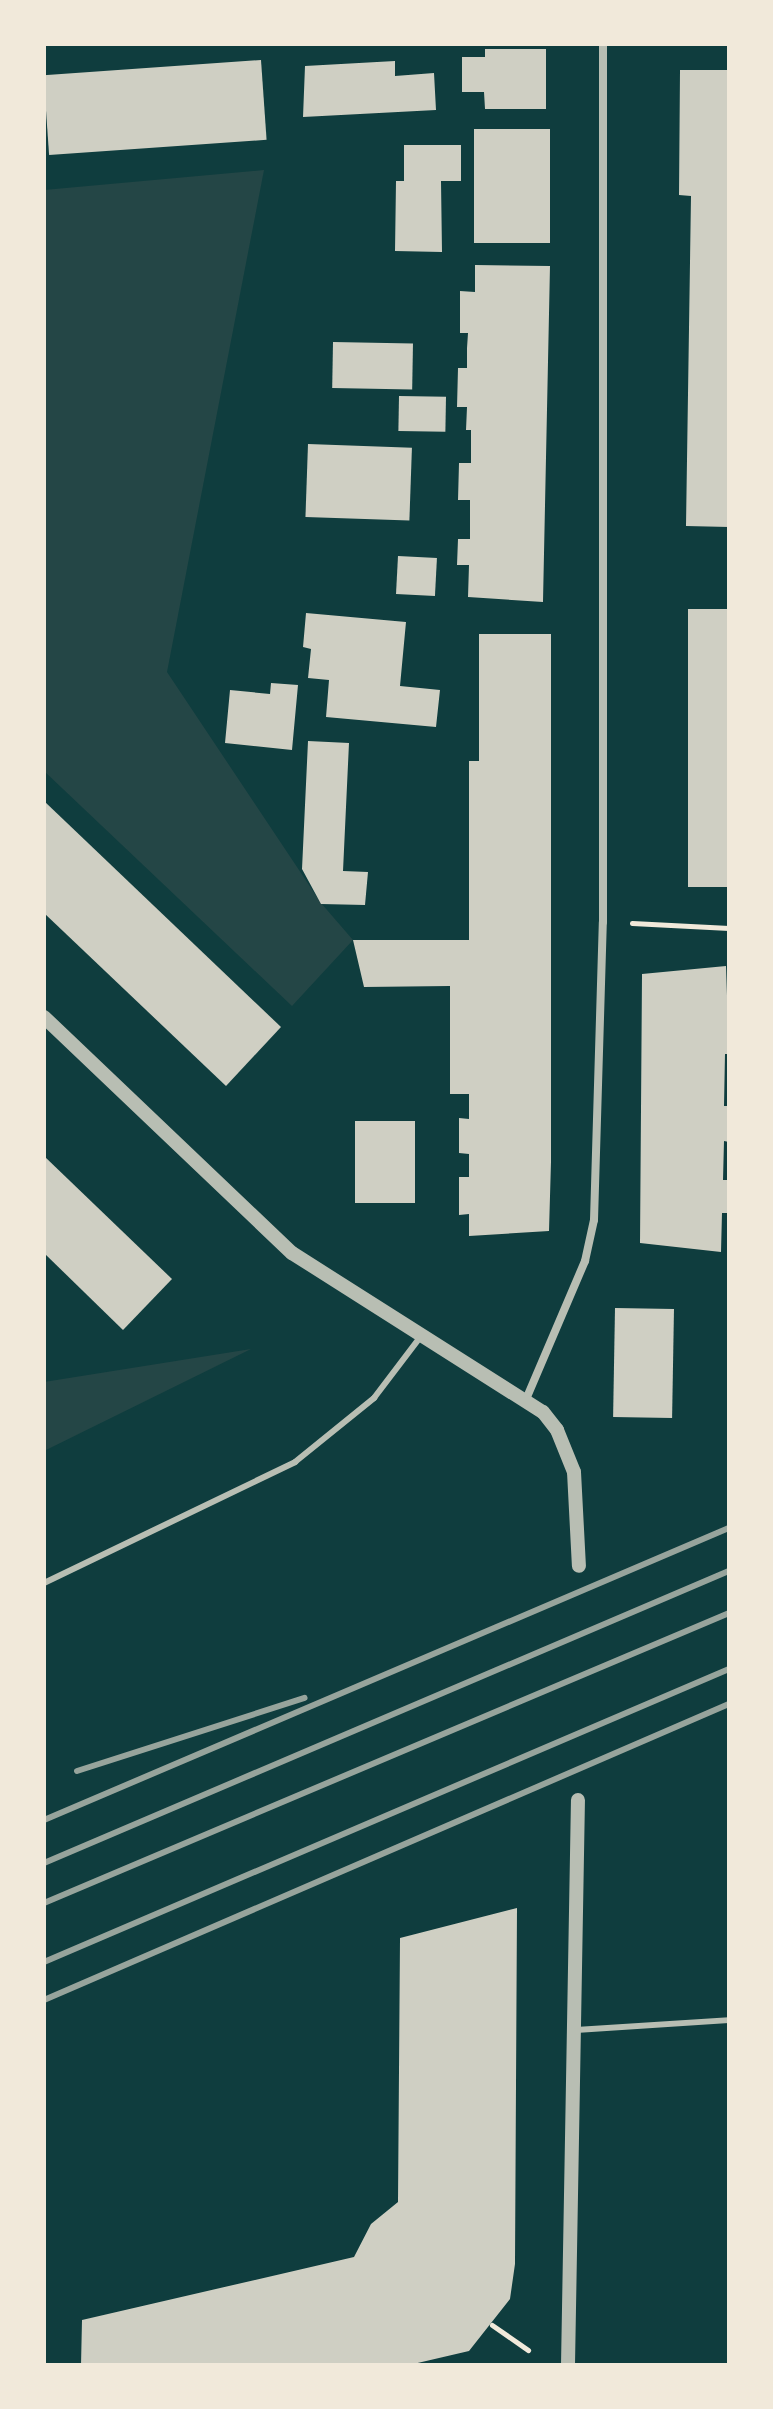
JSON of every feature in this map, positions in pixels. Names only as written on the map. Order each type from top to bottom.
[{"type":"street","points":[[527,1397],[585,1261],[594,1220],[603,922],[603,44]]},
{"type":"street","points":[[44,1017],[292,1253],[421,1336],[527,1397],[557,1430],[568,1453],[579,1566]]},
{"type":"street","points":[[568,2365],[578,1800]]},
{"type":"lane","points":[[44,1583],[295,1462],[374,1398],[421,1336]]},
{"type":"lane","points":[[576,2030],[729,2020]]},
{"type":"path","points":[[603,922],[729,928]]},
{"type":"path","points":[[492,2325],[528,2350]]},
{"type":"shaded area","points":[[264,170],[167,672],[321,903],[353,940],[292,1006],[44,771],[44,190]]},
{"type":"shaded area","points":[[251,1349],[44,1451],[44,1382]]},
{"type":"building","points":[[485,49],[546,49],[546,109],[485,109],[484,92],[462,92],[462,57],[485,57]]},
{"type":"building","points":[[261,60],[267,140],[49,155],[44,75]]},
{"type":"building","points":[[395,61],[395,76],[434,73],[436,110],[303,117],[305,66]]},
{"type":"building","points":[[680,70],[729,70],[729,527],[686,526],[691,196],[679,195]]},
{"type":"building","points":[[474,129],[550,129],[550,243],[474,243]]},
{"type":"building","points":[[404,145],[461,145],[461,181],[441,181],[442,252],[395,251],[396,181],[404,181]]},
{"type":"building","points":[[475,265],[550,266],[543,602],[468,597],[469,565],[457,565],[458,539],[470,539],[470,500],[458,500],[459,463],[471,463],[471,430],[466,430],[467,407],[457,407],[458,368],[467,368],[468,333],[460,333],[460,291],[475,292]]},
{"type":"building","points":[[333,342],[413,343],[412,389],[332,388]]},
{"type":"building","points":[[399,396],[446,397],[445,432],[398,431]]},
{"type":"building","points":[[308,444],[412,448],[409,521],[305,517]]},
{"type":"building","points":[[398,556],[437,558],[435,596],[396,594]]},
{"type":"building","points":[[688,609],[729,609],[729,887],[688,887]]},
{"type":"building","points":[[306,613],[406,622],[400,686],[440,690],[436,727],[326,717],[329,680],[308,678],[311,649],[303,647]]},
{"type":"building","points":[[479,634],[551,634],[551,1162],[549,1231],[469,1236],[469,1214],[459,1215],[459,1177],[469,1177],[469,1154],[459,1153],[459,1118],[469,1119],[469,1094],[450,1094],[450,986],[364,987],[353,940],[469,940],[469,761],[479,761]]},
{"type":"building","points":[[271,683],[298,685],[292,750],[225,743],[230,690],[270,694]]},
{"type":"building","points":[[308,741],[349,743],[343,871],[368,872],[365,905],[321,904],[302,869]]},
{"type":"building","points":[[44,801],[281,1027],[226,1086],[44,913]]},
{"type":"building","points":[[726,966],[729,1054],[725,1054],[724,1106],[729,1106],[729,1142],[724,1141],[723,1180],[729,1180],[729,1213],[722,1213],[721,1252],[640,1243],[642,974]]},
{"type":"building","points":[[355,1121],[415,1121],[415,1203],[355,1203]]},
{"type":"building","points":[[44,1156],[172,1279],[123,1330],[44,1253]]},
{"type":"building","points":[[615,1308],[674,1309],[672,1418],[613,1417]]},
{"type":"building","points":[[517,1908],[515,2264],[510,2299],[469,2351],[409,2365],[81,2365],[82,2320],[354,2257],[371,2224],[398,2202],[400,1938]]},
{"type":"railway","points":[[44,1820],[729,1528]]},
{"type":"railway","points":[[44,1863],[729,1571]]},
{"type":"railway","points":[[44,1903],[729,1613]]},
{"type":"railway","points":[[44,1962],[729,1669]]},
{"type":"railway","points":[[77,1771],[305,1698]]},
{"type":"railway","points":[[44,2000],[729,1704]]}]
